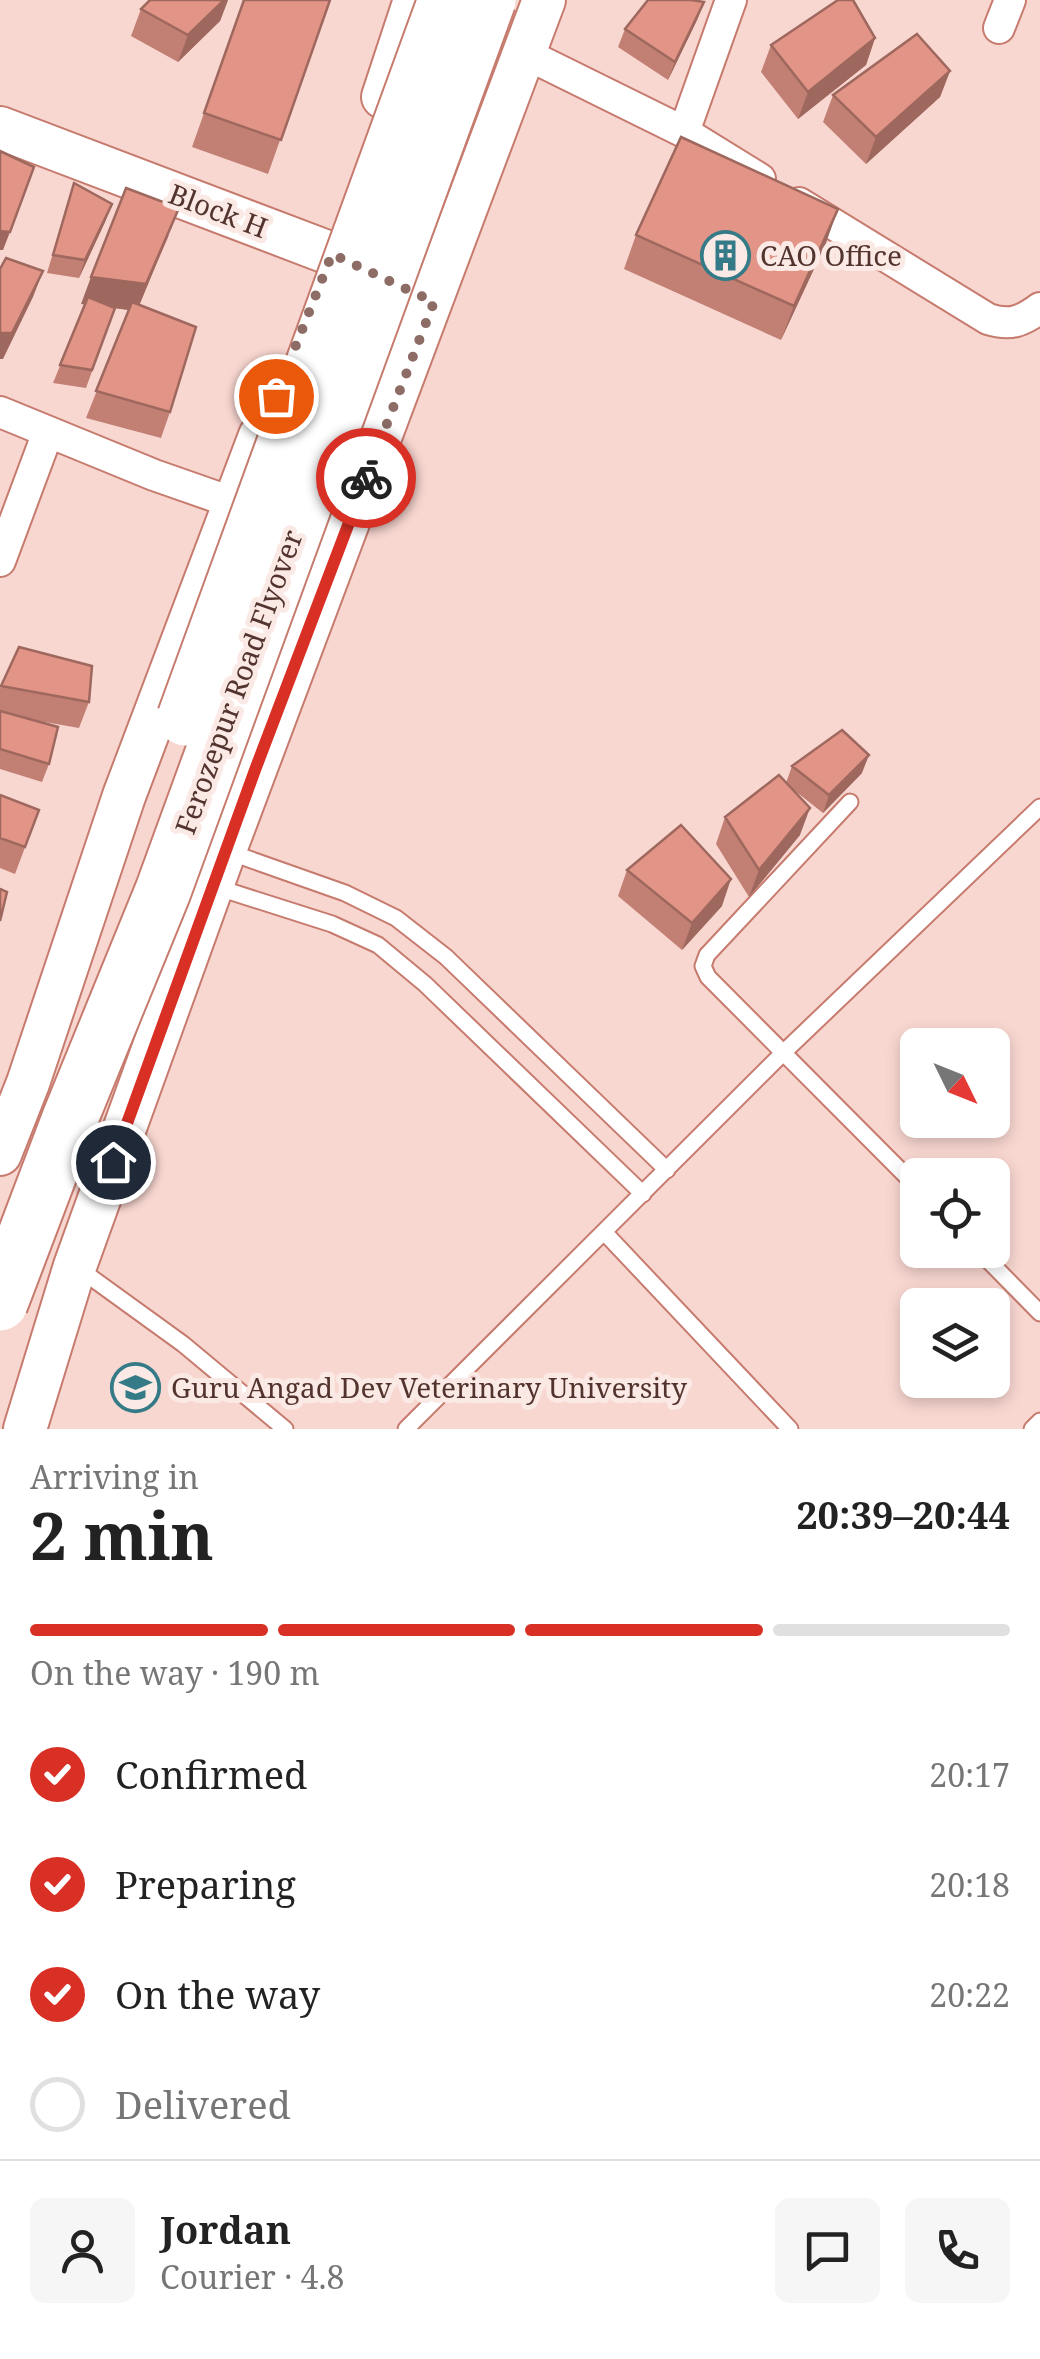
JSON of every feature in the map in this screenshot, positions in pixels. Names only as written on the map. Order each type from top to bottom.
[{"type":"highway","name":"Ferozepur Road Flyover","points":[[0,1223],[114,920],[446,0]]},
{"type":"highway","name":"Ferozepur Road Flyover","points":[[0,1303],[163,891],[488,0]]},
{"type":"main road","points":[[0,1154],[14,1079],[332,254],[415,0]]},
{"type":"main road","points":[[25,1429],[74,1266],[434,302],[462,212],[544,0]]},
{"type":"main road","name":"Block H","points":[[0,128],[332,254],[434,302]]},
{"type":"street","points":[[684,132],[732,0]]},
{"type":"street","points":[[524,53],[684,132],[988,319],[1005,324],[1022,321],[1040,308]]},
{"type":"street","points":[[0,412],[234,503]]},
{"type":"street","points":[[0,561],[48,432]]},
{"type":"lane","points":[[850,802],[707,955],[703,966],[708,977],[900,1170]]},
{"type":"lane","points":[[412,1427],[784,1052],[1040,807]]},
{"type":"lane","points":[[220,868],[344,894],[396,918],[446,956],[668,1170]]},
{"type":"lane","points":[[220,868],[378,946],[425,984],[643,1194]]},
{"type":"lane","points":[[605,1233],[790,1429]]},
{"type":"lane","points":[[74,1266],[183,1344],[285,1429]]},
{"type":"lane","points":[[995,1268],[1040,1314]]},
{"type":"lane","points":[[1032,1429],[1040,1421]]},
{"type":"building","points":[[150,0],[224,0],[188,35],[141,9]]},
{"type":"building","points":[[244,0],[330,0],[281,140],[204,113]]},
{"type":"building","points":[[648,0],[704,2],[675,62],[625,29]]},
{"type":"building","points":[[838,0],[853,0],[875,38],[808,92],[771,45]]},
{"type":"building","points":[[917,34],[950,71],[876,137],[833,95]]},
{"type":"building","name":"CAO Office","points":[[681,137],[838,209],[794,306],[636,235]]},
{"type":"building","points":[[0,151],[34,167],[10,232],[0,231]]},
{"type":"building","points":[[74,183],[112,204],[85,260],[53,255]]},
{"type":"building","points":[[126,188],[179,208],[146,284],[91,277]]},
{"type":"building","points":[[6,258],[43,271],[12,333],[0,333],[0,269]]},
{"type":"building","points":[[88,297],[115,308],[92,370],[60,365]]},
{"type":"building","points":[[132,302],[196,327],[170,412],[96,391]]},
{"type":"building","points":[[19,647],[92,666],[89,702],[1,686]]},
{"type":"building","points":[[0,711],[58,727],[49,764],[0,749]]},
{"type":"building","points":[[842,730],[869,755],[829,795],[792,766]]},
{"type":"building","points":[[779,775],[810,808],[759,870],[725,817]]},
{"type":"building","points":[[0,795],[39,810],[25,847],[0,838]]},
{"type":"building","points":[[681,825],[731,879],[692,923],[627,870]]},
{"type":"building","points":[[0,889],[7,892],[0,921]]},
{"type":"way so far","points":[[276,396],[332,254],[434,302],[366,478]]},
{"type":"place","name":"CAO Office","points":[[725,256]]},
{"type":"place","name":"Guru Angad Dev Veterinary University","points":[[136,1388]]},
{"type":"route","points":[[113,1162],[366,478]]}]
